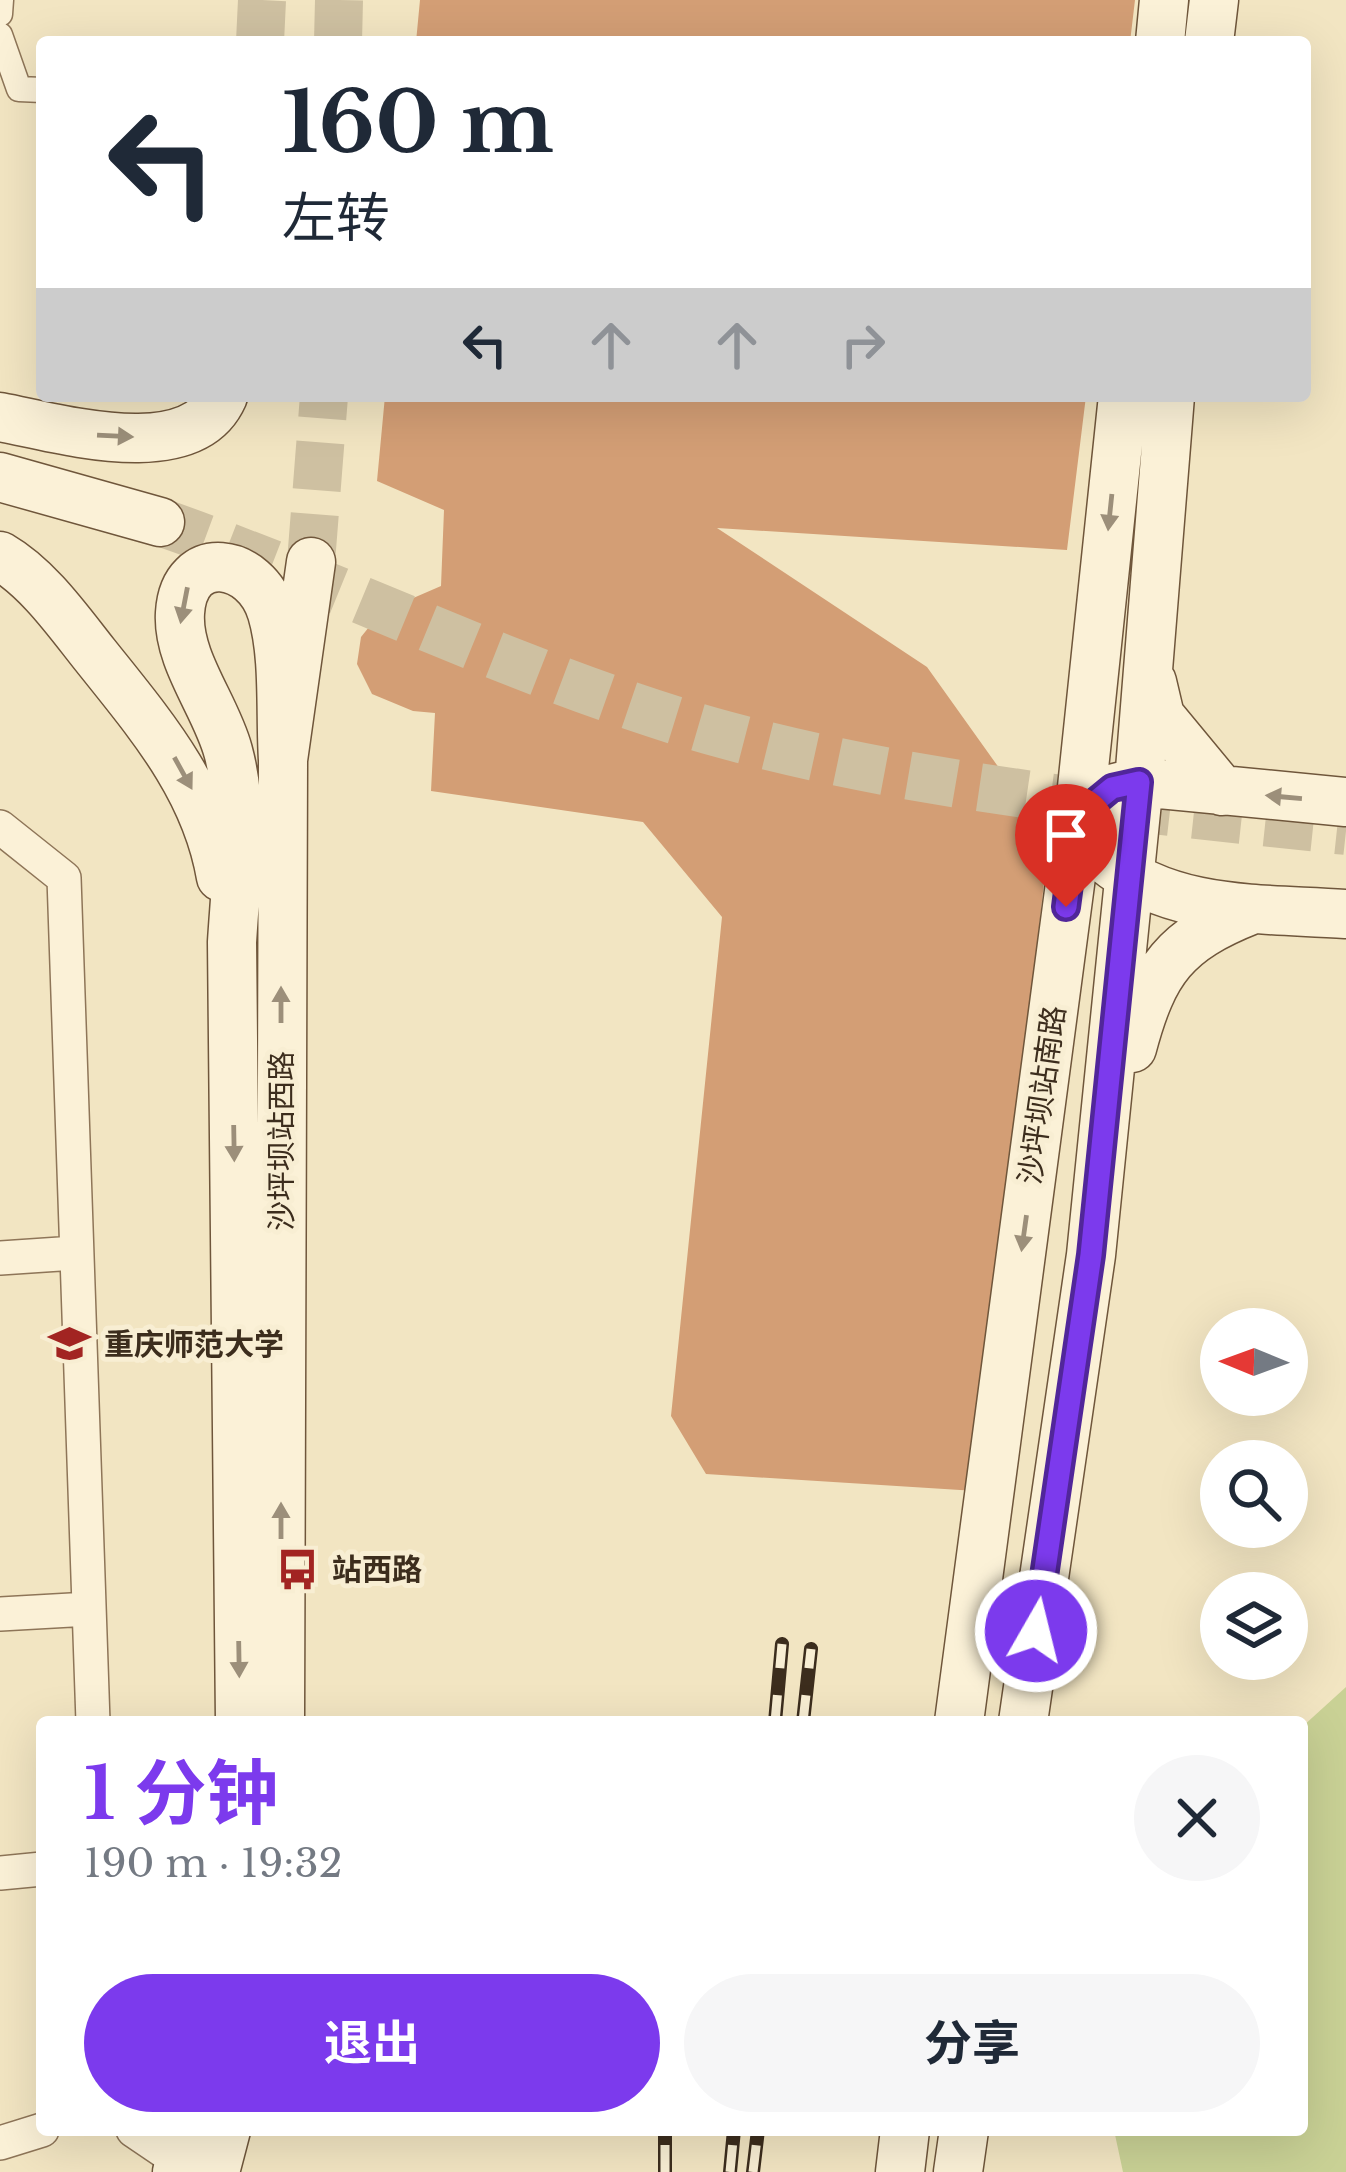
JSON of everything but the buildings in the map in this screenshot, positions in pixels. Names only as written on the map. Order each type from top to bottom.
[{"type":"main road","points":[[1161,36],[1164,0]]},
{"type":"main road","points":[[1210,36],[1214,0]]},
{"type":"main road","points":[[0,417],[118,440],[184,431],[215,414],[220,402]]},
{"type":"main road","name":"沙坪坝站南路","points":[[960,1716],[1078,816],[1122,402]]},
{"type":"main road","name":"沙坪坝站南路","points":[[1024,1716],[1091,1255],[1139,782],[1169,402]]},
{"type":"main road","points":[[0,476],[160,522]]},
{"type":"main road","points":[[0,556],[56,606],[169,748],[204,813],[217,850],[232,942]]},
{"type":"main road","name":"沙坪坝站西路","points":[[280,1716],[283,760],[311,562]]},
{"type":"main road","points":[[232,942],[239,814],[235,779],[219,722],[180,629],[184,591],[195,573],[213,564],[237,567],[252,578],[273,616],[283,760]]},
{"type":"main road","points":[[1147,661],[1160,716],[1222,791]]},
{"type":"main road","points":[[1346,802],[1139,782],[1112,788],[1078,816],[1100,854],[1129,879],[1170,898],[1346,914]]},
{"type":"main road","points":[[1091,1255],[1145,999],[1170,958],[1199,930],[1255,908]]},
{"type":"main road","name":"沙坪坝站西路","points":[[232,942],[240,1716]]},
{"type":"main road","points":[[190,2159],[219,2136]]},
{"type":"main road","points":[[900,2172],[904,2136]]},
{"type":"main road","points":[[958,2172],[963,2136]]},
{"type":"street","points":[[0,14],[1,0]]},
{"type":"street","points":[[0,35],[19,89],[36,90]]},
{"type":"street","points":[[0,826],[64,878],[92,1716]]},
{"type":"street","points":[[0,1258],[75,1252]]},
{"type":"street","points":[[0,1614],[89,1609]]},
{"type":"street","points":[[0,1873],[36,1870]]},
{"type":"street","points":[[0,2143],[36,2131]]},
{"type":"street","points":[[146,2136],[190,2159]]},
{"type":"green space","points":[[1346,1687],[1346,2172],[1123,2172],[1115,2136],[1308,2136],[1308,1722]]},
{"type":"tunnel","points":[[260,36],[262,0]]},
{"type":"tunnel","points":[[338,36],[339,0]]},
{"type":"tunnel","points":[[311,562],[324,402]]},
{"type":"tunnel","points":[[160,522],[571,685],[711,731],[947,782],[1346,831]]},
{"type":"railway","points":[[776,1716],[782,1644]]},
{"type":"railway","points":[[804,1716],[811,1649]]},
{"type":"railway","points":[[665,2136],[665,2172]]},
{"type":"railway","points":[[730,2172],[733,2136]]},
{"type":"railway","points":[[753,2172],[757,2136]]},
{"type":"place","name":"重庆师范大学","points":[[70,1344]]},
{"type":"place","name":"站西路","points":[[298,1569]]},
{"type":"route","points":[[1036,1631],[1091,1255],[1139,782],[1112,788],[1078,816],[1066,907]]}]
